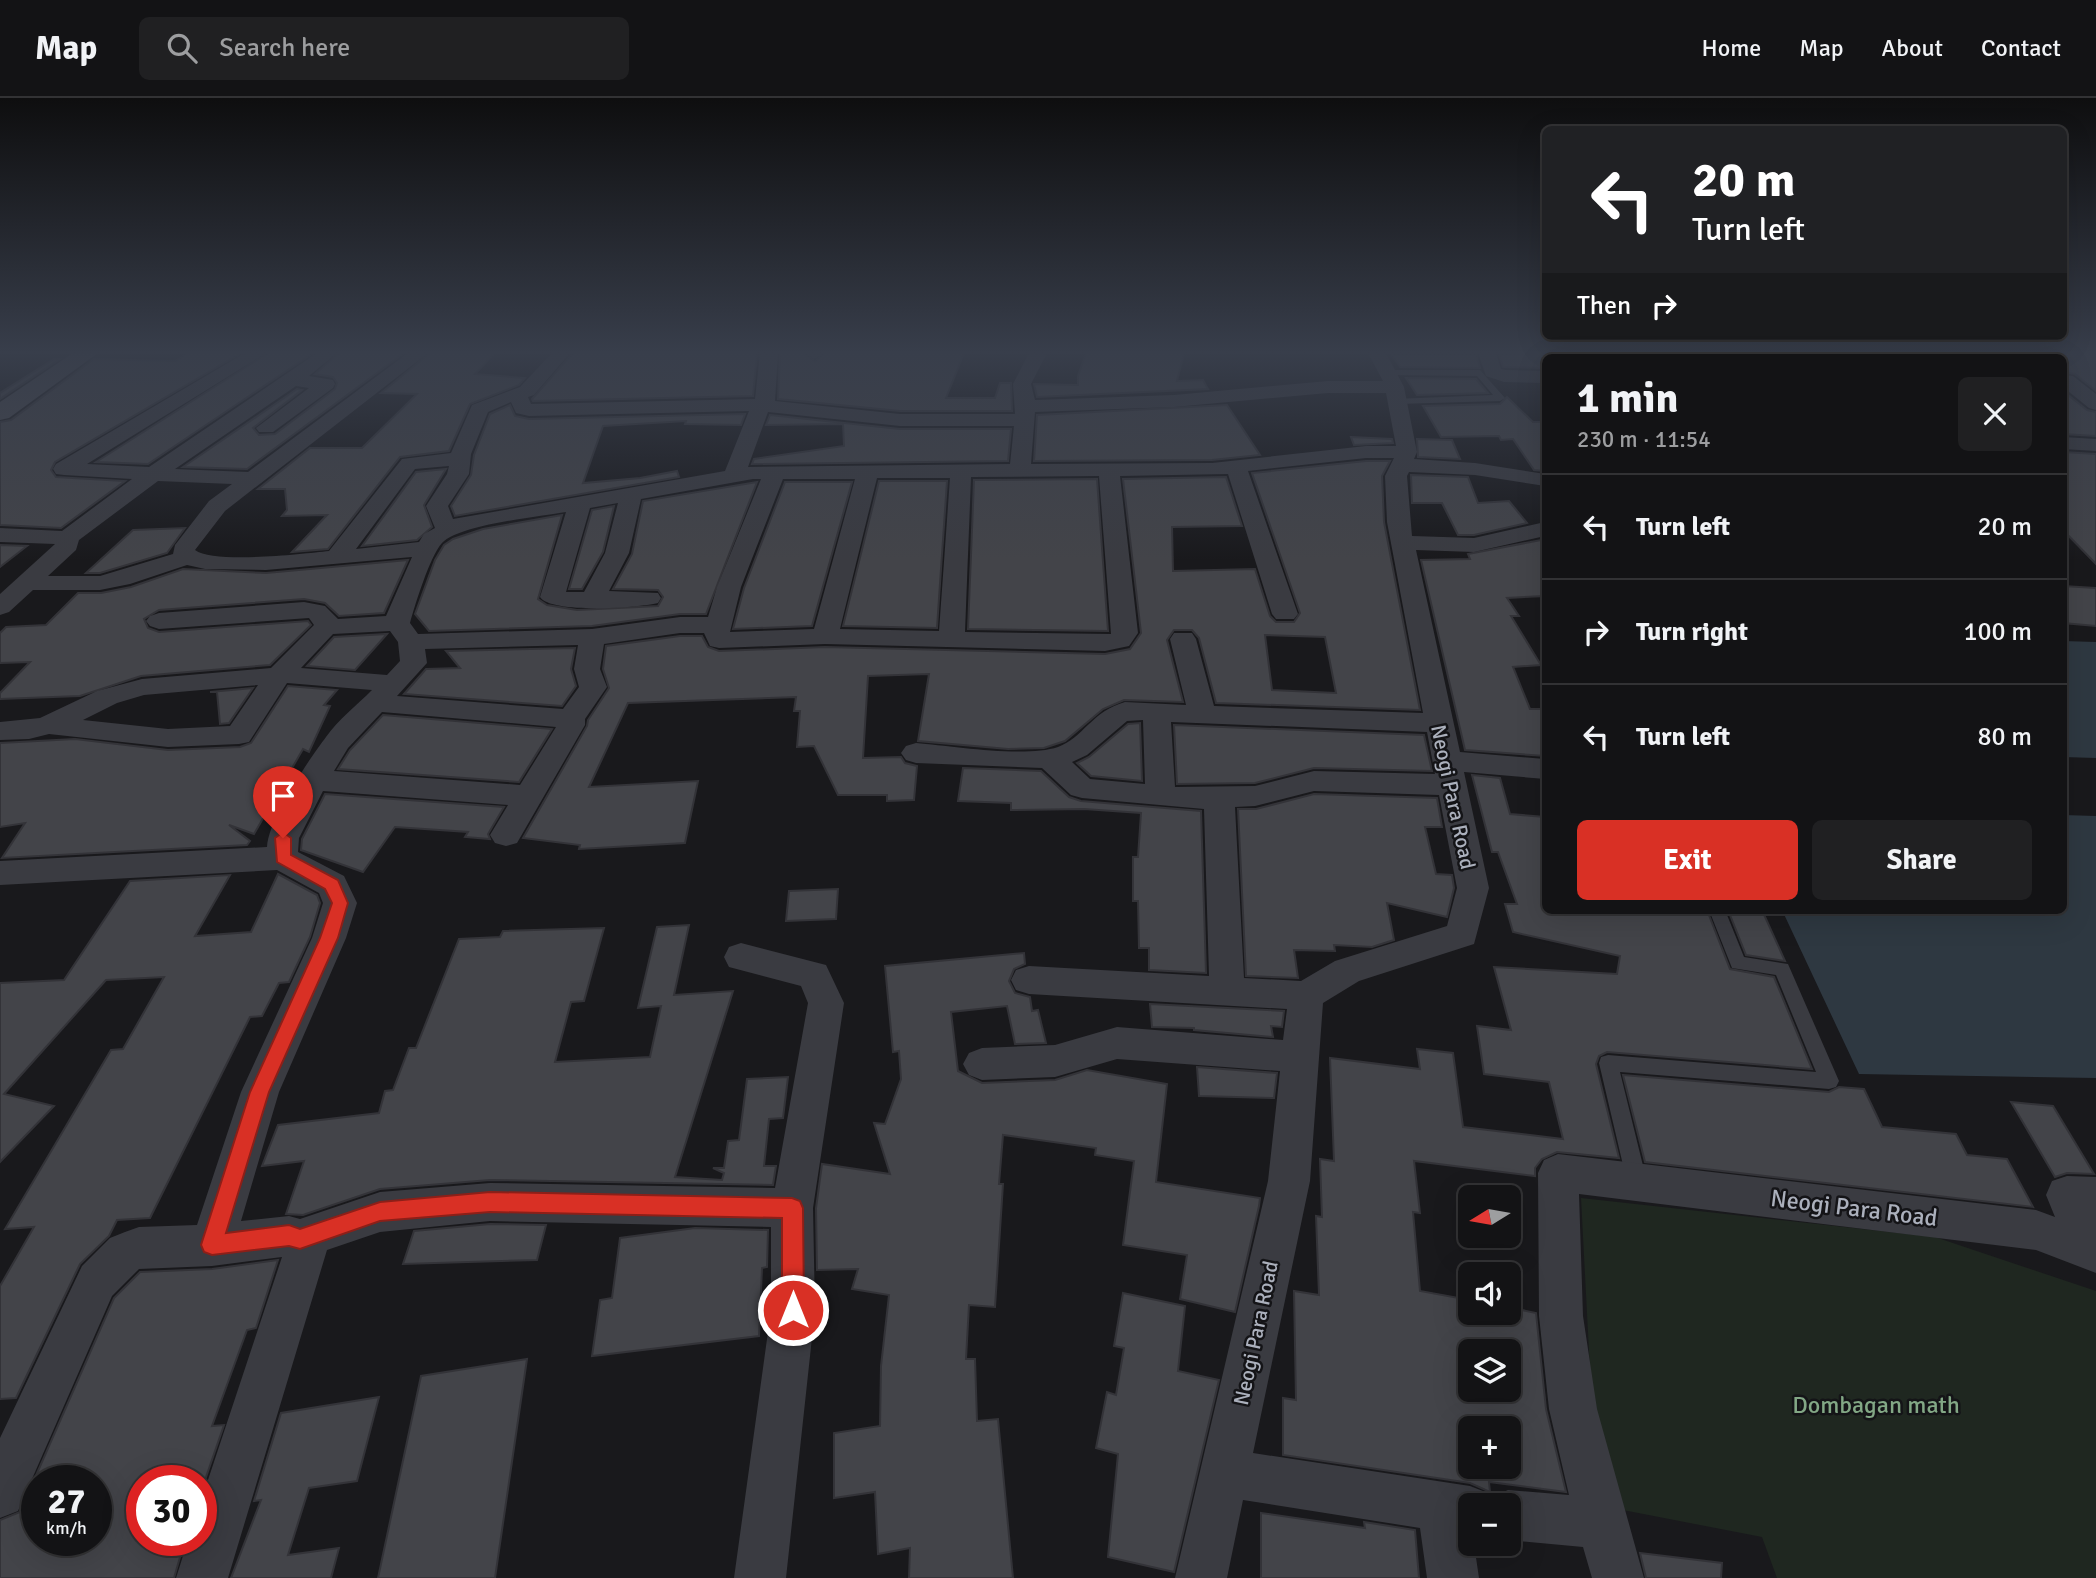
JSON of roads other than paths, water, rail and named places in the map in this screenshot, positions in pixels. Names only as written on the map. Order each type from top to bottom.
[{"type":"street","points":[[142,422],[64,469],[251,479]]},
{"type":"street","points":[[0,536],[67,538],[153,474],[230,422]]},
{"type":"street","points":[[266,428],[274,422]]},
{"type":"street","points":[[186,558],[183,550],[217,506],[327,422]]},
{"type":"street","points":[[282,858],[283,838],[337,742],[414,663],[404,632],[406,593],[438,539],[437,506],[458,474],[474,422]]},
{"type":"street","points":[[734,476],[755,422]]},
{"type":"street","points":[[1020,470],[1025,422]]},
{"type":"street","name":"Neogi Para Road","points":[[1201,1578],[1289,1181],[1306,996],[1346,971],[1462,934],[1473,888],[1447,773],[1402,543],[1396,475],[1405,459],[1398,422]]},
{"type":"street","points":[[2067,443],[2096,445]]},
{"type":"street","points":[[29,583],[100,583],[186,558],[195,562],[236,563],[338,556],[438,539],[463,523],[734,476],[1236,467],[1366,452],[1542,480]]},
{"type":"street","points":[[338,556],[409,463],[461,459]]},
{"type":"street","points":[[1236,467],[1285,614]]},
{"type":"street","points":[[774,474],[729,587],[716,636],[727,641],[825,636],[1105,643],[1124,637],[1109,470]]},
{"type":"street","points":[[952,638],[961,471]]},
{"type":"street","points":[[825,636],[867,474]]},
{"type":"street","points":[[592,600],[617,553],[631,495]]},
{"type":"street","points":[[580,504],[552,597],[559,600],[649,598]]},
{"type":"street","points":[[1402,543],[1474,545],[1542,530]]},
{"type":"street","points":[[0,607],[60,556],[68,545],[67,538]]},
{"type":"street","points":[[49,725],[158,737],[239,735],[279,676],[326,627],[327,621],[316,611],[159,621]]},
{"type":"street","points":[[326,627],[592,637],[623,635],[680,625],[720,625]]},
{"type":"street","points":[[506,835],[571,725],[570,719],[593,687],[587,669],[592,637]]},
{"type":"street","points":[[1183,639],[1203,715]]},
{"type":"street","points":[[0,731],[29,730],[49,725],[125,690],[279,676],[570,719]]},
{"type":"street","points":[[916,753],[1000,759],[1048,757],[1069,753],[1110,715],[1125,711],[1437,723]]},
{"type":"street","points":[[1157,712],[1160,795]]},
{"type":"street","points":[[1048,757],[1082,788],[1194,799],[1255,796],[1314,781],[1542,769]]},
{"type":"street","points":[[315,780],[529,796]]},
{"type":"street","points":[[1219,797],[1227,991]]},
{"type":"street","points":[[0,873],[282,858],[332,885],[340,903],[329,938],[260,1092],[212,1245]]},
{"type":"street","points":[[741,957],[814,975],[826,1003],[792,1208],[793,1310],[760,1578]]},
{"type":"street","points":[[1029,980],[1306,996]]},
{"type":"street","points":[[982,1064],[1055,1061],[1076,1056],[1091,1048],[1117,1043],[1300,1057]]},
{"type":"street","name":"Neogi Para Road","points":[[1601,1523],[1573,1409],[1561,1316],[1558,1174],[2036,1230],[2093,1251]]},
{"type":"street","name":"Neogi Para Road","points":[[2093,1251],[2067,1195],[2096,1196]]},
{"type":"street","points":[[0,1493],[97,1281],[125,1253],[139,1248],[212,1245],[289,1236],[300,1239],[380,1212],[490,1202],[792,1208]]},
{"type":"street","points":[[202,1578],[306,1248],[300,1239]]},
{"type":"street","points":[[1225,1473],[1457,1510],[1453,1578]]},
{"type":"street","points":[[1521,1516],[1601,1523],[1618,1578]]},
{"type":"lane","points":[[1637,1182],[1608,1063],[1829,1081],[1782,969],[1738,963],[1719,914]]},
{"type":"park label","name":"Dombagan math","points":[[1876,1405]]}]
